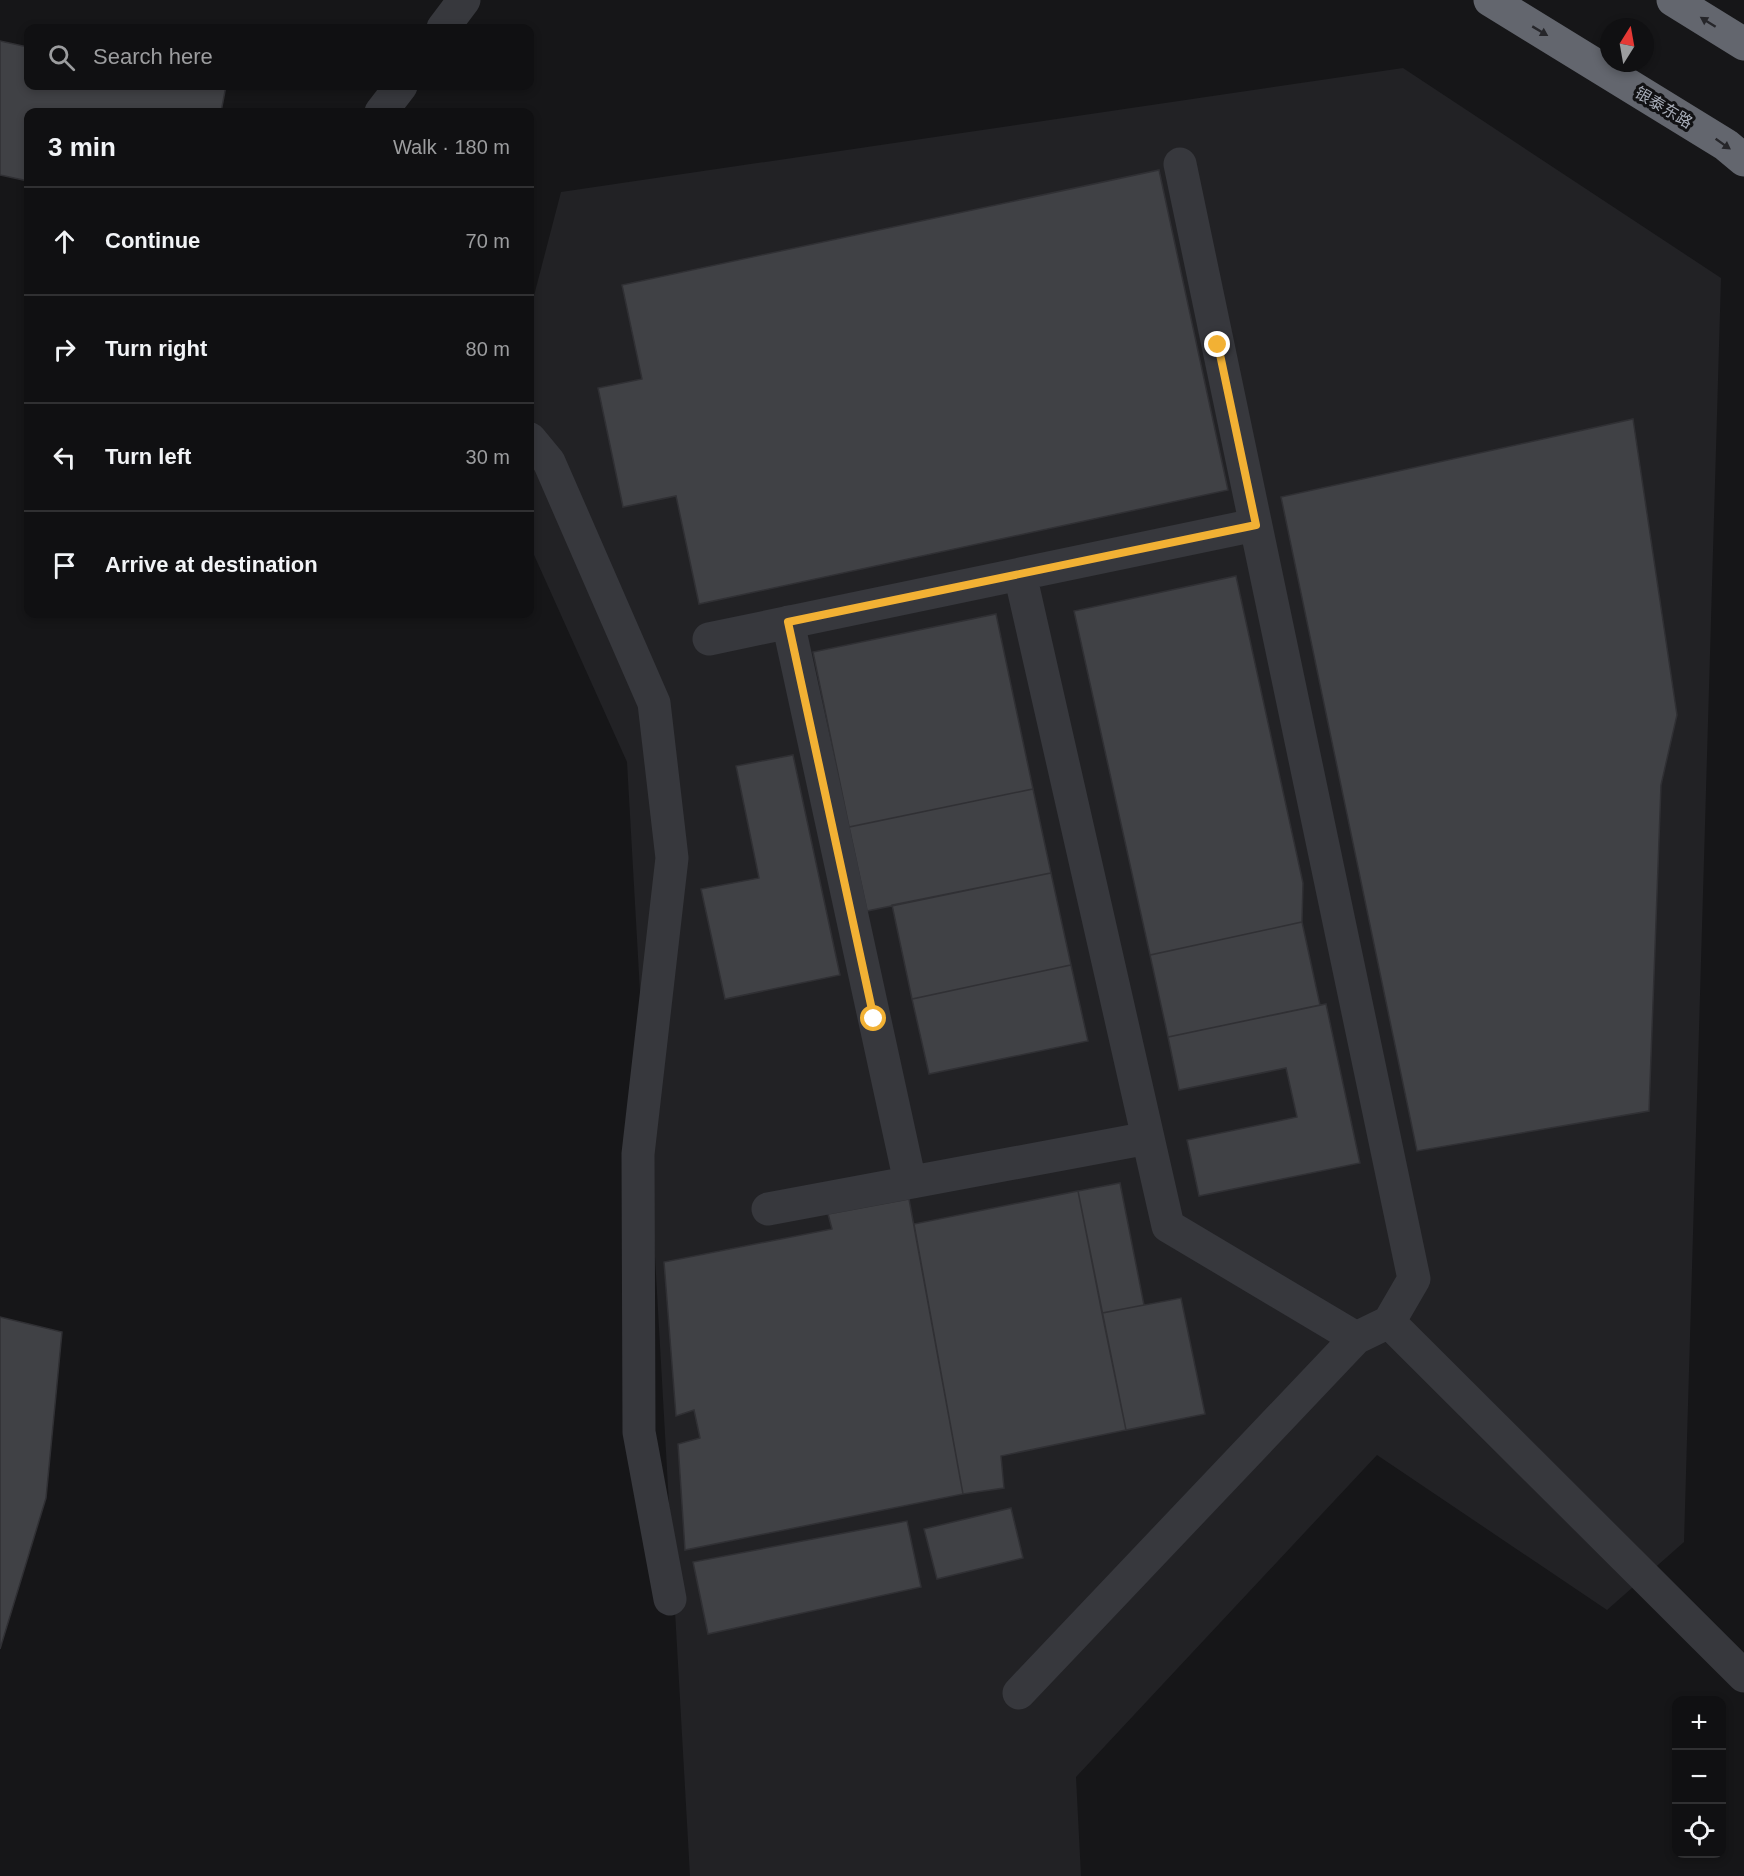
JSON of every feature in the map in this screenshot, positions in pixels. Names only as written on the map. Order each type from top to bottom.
[{"type":"highway","name":"银泰东路","points":[[1490,0],[1726,145],[1744,160]]},
{"type":"highway","points":[[1673,0],[1744,44]]},
{"type":"lane","points":[[446,24],[464,0]]},
{"type":"lane","points":[[384,108],[398,90]]},
{"type":"lane","points":[[1018,1693],[1356,1338],[1389,1322],[1414,1279],[1180,164]]},
{"type":"lane","points":[[534,444],[549,462],[654,703],[658,736],[672,858],[638,1154],[639,1432],[669,1599]]},
{"type":"lane","points":[[709,639],[1256,525]]},
{"type":"lane","points":[[1020,574],[1168,1226],[1356,1338]]},
{"type":"lane","points":[[788,622],[910,1182]]},
{"type":"lane","points":[[768,1209],[1148,1138]]},
{"type":"lane","points":[[1389,1322],[1744,1676]]},
{"type":"shaded area","points":[[1403,68],[1721,278],[1684,1542],[1607,1610],[1377,1455],[1076,1777],[1081,1876],[690,1876],[627,762],[534,555],[534,296],[561,192]]},
{"type":"building","points":[[0,41],[24,46],[24,90],[225,90],[222,108],[24,108],[24,180],[0,175]]},
{"type":"building","points":[[1159,170],[1228,490],[699,604],[676,496],[623,507],[598,388],[642,379],[622,285]]},
{"type":"building","points":[[1633,419],[1677,715],[1661,785],[1649,1111],[1417,1151],[1281,497]]},
{"type":"building","points":[[1236,576],[1303,883],[1302,922],[1150,955],[1074,611]]},
{"type":"building","points":[[996,614],[1033,789],[849,827],[813,652]]},
{"type":"building","points":[[793,755],[840,975],[725,999],[701,889],[759,878],[736,766]]},
{"type":"building","points":[[1033,789],[1051,873],[867,911],[849,827]]},
{"type":"building","points":[[1051,873],[1071,965],[912,999],[892,905]]},
{"type":"building","points":[[1302,922],[1320,1005],[1168,1037],[1150,955]]},
{"type":"building","points":[[1071,965],[1088,1041],[929,1074],[912,999]]},
{"type":"building","points":[[1326,1004],[1360,1163],[1199,1196],[1187,1140],[1297,1117],[1286,1068],[1179,1090],[1168,1037]]},
{"type":"building","points":[[1120,1183],[1144,1305],[1102,1313],[1078,1191]]},
{"type":"building","points":[[1078,1191],[1126,1430],[1001,1456],[1004,1488],[963,1494],[914,1224]]},
{"type":"building","points":[[909,1199],[963,1494],[685,1550],[678,1444],[700,1438],[694,1410],[676,1416],[664,1262],[832,1229],[828,1214]]},
{"type":"building","points":[[1181,1298],[1205,1414],[1126,1430],[1102,1313]]},
{"type":"building","points":[[0,1317],[62,1332],[46,1498],[0,1649]]},
{"type":"building","points":[[1011,1508],[1023,1558],[937,1579],[924,1529]]},
{"type":"building","points":[[907,1521],[921,1587],[708,1634],[693,1562]]},
{"type":"route","points":[[874,1019],[788,622],[1256,525],[1218,345]]}]
